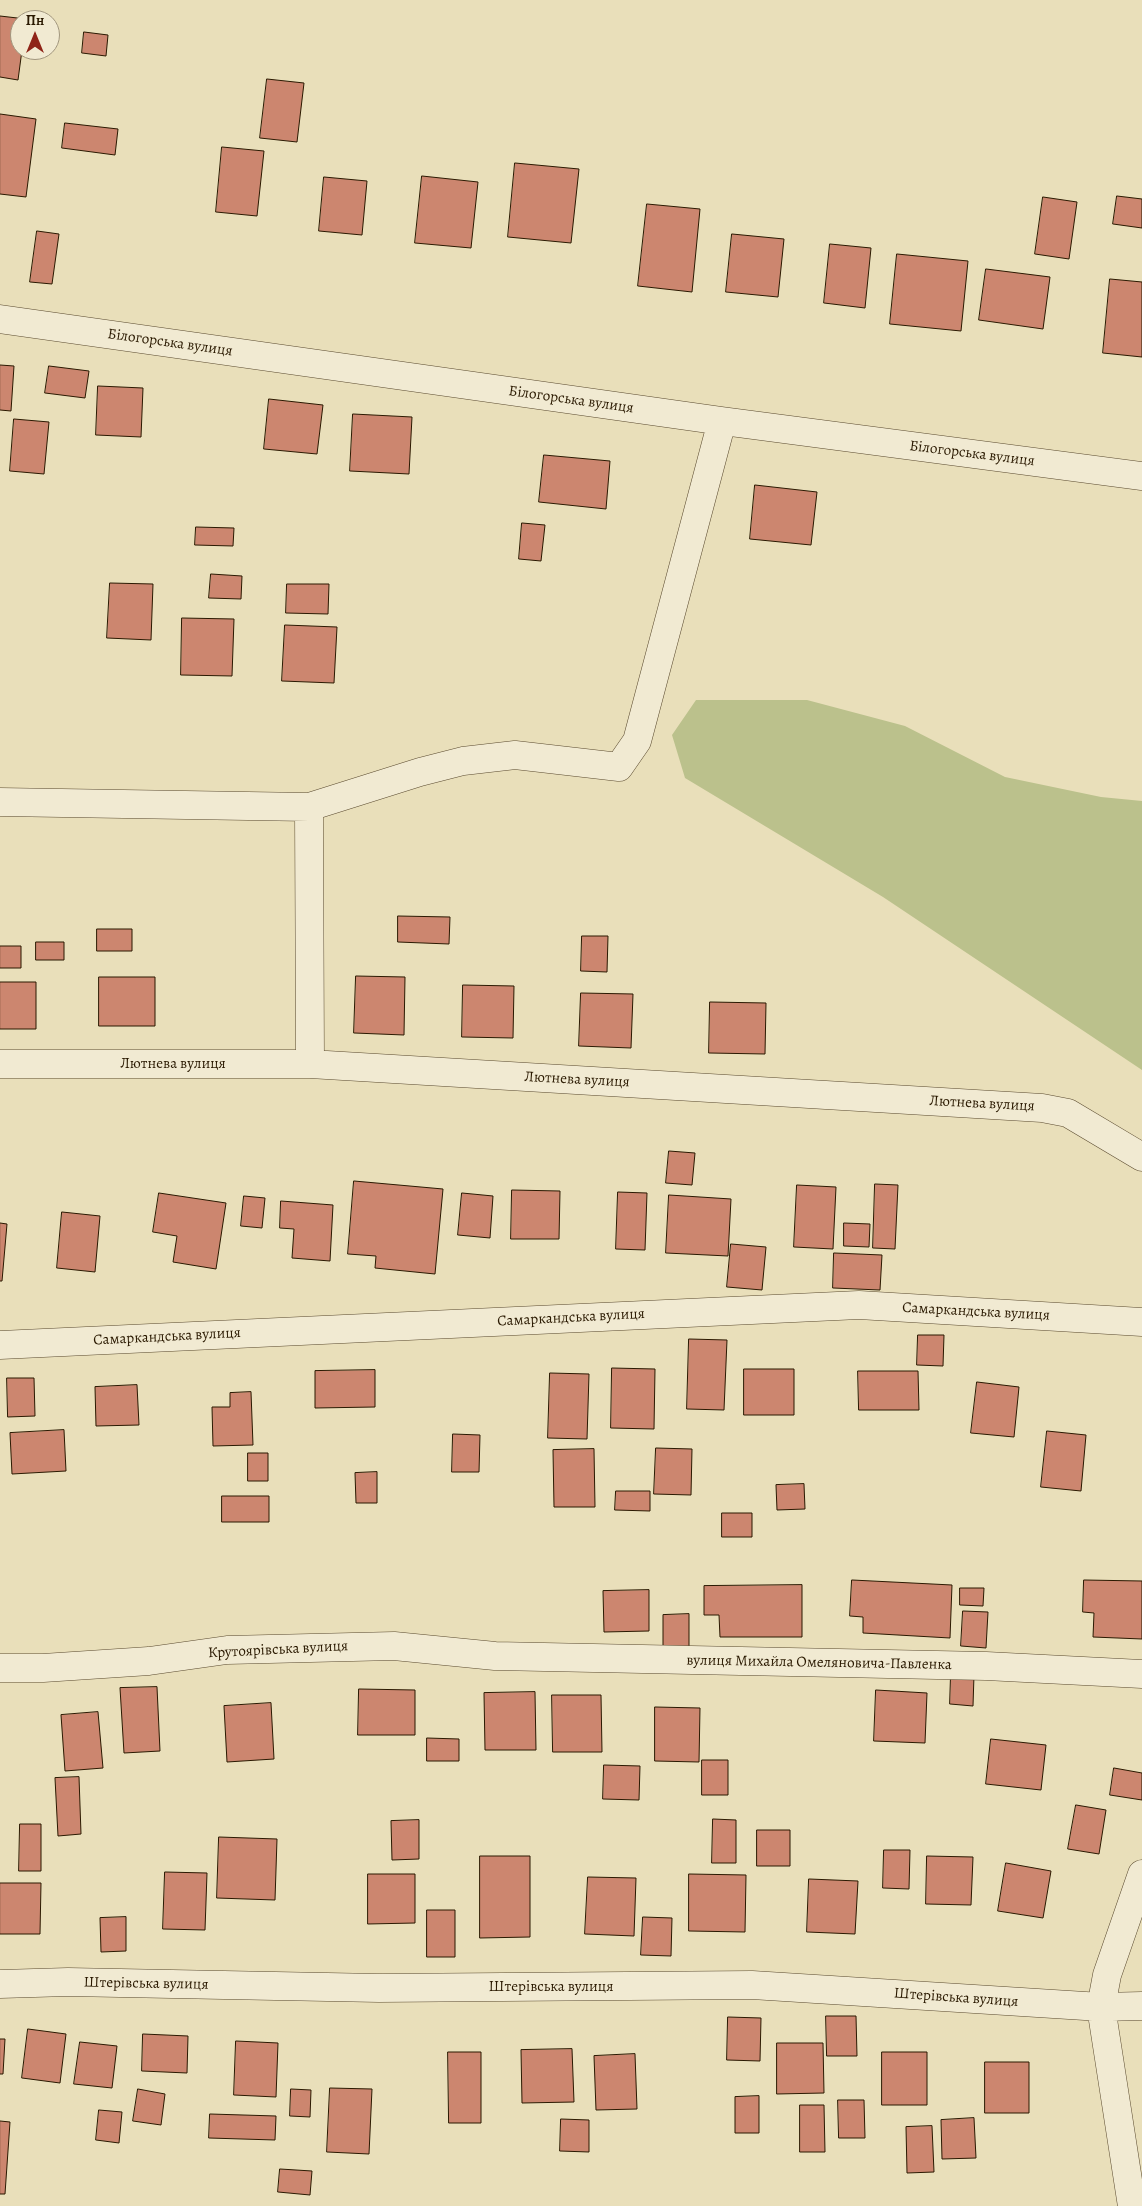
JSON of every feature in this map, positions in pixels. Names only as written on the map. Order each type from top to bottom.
[{"type":"street","name":"Білогорська вулиця","points":[[0,319],[722,421],[1142,476]]},
{"type":"street","points":[[0,802],[309,807],[420,772],[463,761],[515,755],[619,767],[638,741],[722,421]]},
{"type":"street","points":[[309,807],[310,1064]]},
{"type":"street","name":"Лютнева вулиця","points":[[0,1064],[310,1064],[1042,1108],[1068,1113],[1142,1156]]},
{"type":"street","name":"Самаркандська вулиця","points":[[0,1345],[859,1305],[1142,1322]]},
{"type":"street","name":"Крутоярівська вулиця","points":[[0,1668],[43,1668],[149,1660],[227,1650],[394,1646],[495,1656]]},
{"type":"street","name":"вулиця Михайла Омеляновича-Павленка","points":[[495,1656],[986,1666],[1142,1674]]},
{"type":"street","points":[[1132,2206],[1101,2007],[1107,1975],[1142,1874]]},
{"type":"street","name":"Штерівська вулиця","points":[[0,1984],[68,1982],[378,1988],[752,1985],[1101,2007],[1142,2006]]},
{"type":"green space","points":[[696,700],[807,700],[905,726],[1005,777],[1101,797],[1142,801],[1142,1070],[883,897],[685,778],[672,735]]},
{"type":"building","points":[[0,16],[10,17],[10,60],[21,60],[18,80],[0,77]]},
{"type":"building","points":[[84,32],[108,35],[106,56],[82,53]]},
{"type":"building","points":[[267,79],[304,83],[297,142],[260,138]]},
{"type":"building","points":[[0,114],[36,119],[26,197],[0,194]]},
{"type":"building","points":[[65,123],[118,129],[115,155],[62,148]]},
{"type":"building","points":[[222,147],[264,151],[257,216],[216,212]]},
{"type":"building","points":[[515,163],[579,169],[571,243],[508,237]]},
{"type":"building","points":[[422,176],[478,182],[471,248],[415,243]]},
{"type":"building","points":[[324,177],[367,181],[362,235],[319,231]]},
{"type":"building","points":[[1117,196],[1142,199],[1142,228],[1113,224]]},
{"type":"building","points":[[1043,197],[1077,202],[1069,259],[1035,254]]},
{"type":"building","points":[[647,204],[700,209],[692,292],[638,286]]},
{"type":"building","points":[[37,231],[59,234],[52,284],[30,282]]},
{"type":"building","points":[[732,234],[784,239],[778,297],[726,292]]},
{"type":"building","points":[[830,244],[871,248],[865,308],[824,303]]},
{"type":"building","points":[[897,254],[968,261],[961,331],[890,324]]},
{"type":"building","points":[[986,269],[1050,277],[1043,329],[979,320]]},
{"type":"building","points":[[1110,279],[1142,282],[1142,357],[1103,353]]},
{"type":"building","points":[[0,365],[14,366],[11,411],[0,410]]},
{"type":"building","points":[[49,366],[89,371],[85,398],[45,393]]},
{"type":"building","points":[[98,386],[143,388],[141,437],[96,435]]},
{"type":"building","points":[[269,399],[323,405],[317,454],[264,449]]},
{"type":"building","points":[[353,414],[412,417],[409,474],[350,471]]},
{"type":"building","points":[[14,419],[49,422],[44,474],[10,471]]},
{"type":"building","points":[[544,455],[610,461],[606,509],[539,502]]},
{"type":"building","points":[[755,485],[817,492],[811,545],[750,539]]},
{"type":"building","points":[[522,523],[545,525],[541,561],[519,559]]},
{"type":"building","points":[[196,527],[234,528],[233,546],[195,545]]},
{"type":"building","points":[[211,574],[242,576],[241,599],[209,598]]},
{"type":"building","points":[[110,583],[153,584],[151,640],[107,638]]},
{"type":"building","points":[[287,584],[329,584],[328,614],[286,613]]},
{"type":"building","points":[[182,618],[234,619],[232,676],[181,675]]},
{"type":"building","points":[[285,625],[337,627],[334,683],[282,681]]},
{"type":"building","points":[[398,916],[450,917],[449,944],[398,942]]},
{"type":"building","points":[[97,929],[132,929],[132,951],[97,951]]},
{"type":"building","points":[[582,936],[608,936],[607,972],[581,971]]},
{"type":"building","points":[[36,942],[64,942],[64,960],[36,960]]},
{"type":"building","points":[[0,946],[21,946],[21,968],[0,968]]},
{"type":"building","points":[[356,976],[405,977],[404,1035],[354,1033]]},
{"type":"building","points":[[99,977],[155,977],[155,1026],[99,1026]]},
{"type":"building","points":[[0,982],[36,982],[36,1029],[0,1029]]},
{"type":"building","points":[[463,985],[514,986],[513,1038],[462,1037]]},
{"type":"building","points":[[581,993],[633,994],[631,1048],[579,1046]]},
{"type":"building","points":[[710,1002],[766,1003],[765,1054],[709,1053]]},
{"type":"building","points":[[669,1151],[695,1153],[692,1185],[666,1183]]},
{"type":"building","points":[[354,1181],[443,1189],[435,1274],[375,1268],[376,1256],[348,1254]]},
{"type":"building","points":[[875,1184],[898,1185],[895,1249],[873,1248]]},
{"type":"building","points":[[797,1185],[836,1187],[833,1249],[794,1247]]},
{"type":"building","points":[[512,1190],[560,1191],[559,1239],[511,1239]]},
{"type":"building","points":[[618,1192],[647,1193],[645,1250],[616,1249]]},
{"type":"building","points":[[159,1193],[226,1203],[216,1269],[173,1262],[177,1236],[153,1232]]},
{"type":"building","points":[[462,1193],[493,1196],[490,1238],[458,1235]]},
{"type":"building","points":[[669,1195],[731,1199],[728,1256],[666,1253]]},
{"type":"building","points":[[244,1196],[265,1198],[262,1228],[241,1226]]},
{"type":"building","points":[[281,1201],[333,1205],[330,1261],[292,1258],[294,1229],[280,1228]]},
{"type":"building","points":[[62,1212],[100,1216],[95,1272],[57,1268]]},
{"type":"building","points":[[0,1223],[7,1224],[2,1281],[0,1281]]},
{"type":"building","points":[[844,1223],[870,1224],[869,1247],[844,1246]]},
{"type":"building","points":[[731,1244],[766,1247],[762,1290],[727,1287]]},
{"type":"building","points":[[834,1253],[882,1255],[880,1290],[833,1288]]},
{"type":"building","points":[[918,1335],[944,1335],[943,1366],[917,1365]]},
{"type":"building","points":[[689,1339],[727,1340],[724,1410],[687,1409]]},
{"type":"building","points":[[612,1368],[655,1369],[654,1429],[611,1428]]},
{"type":"building","points":[[744,1369],[794,1369],[794,1415],[744,1415]]},
{"type":"building","points":[[375,1370],[375,1407],[315,1408],[315,1371]]},
{"type":"building","points":[[858,1371],[918,1371],[919,1410],[859,1410]]},
{"type":"building","points":[[550,1373],[589,1374],[587,1439],[548,1438]]},
{"type":"building","points":[[7,1378],[34,1378],[35,1416],[8,1417]]},
{"type":"building","points":[[977,1382],[1019,1387],[1014,1437],[971,1433]]},
{"type":"building","points":[[137,1385],[139,1425],[96,1426],[95,1387]]},
{"type":"building","points":[[251,1392],[253,1445],[213,1446],[212,1407],[230,1407],[230,1393]]},
{"type":"building","points":[[64,1430],[66,1471],[12,1474],[10,1433]]},
{"type":"building","points":[[1047,1431],[1086,1435],[1081,1491],[1041,1487]]},
{"type":"building","points":[[453,1434],[480,1435],[479,1472],[452,1472]]},
{"type":"building","points":[[656,1448],[692,1449],[691,1495],[654,1494]]},
{"type":"building","points":[[594,1449],[595,1507],[554,1507],[553,1450]]},
{"type":"building","points":[[248,1453],[268,1453],[268,1481],[248,1481]]},
{"type":"building","points":[[377,1472],[377,1503],[356,1503],[355,1473]]},
{"type":"building","points":[[804,1484],[805,1509],[777,1510],[776,1485]]},
{"type":"building","points":[[616,1491],[650,1491],[650,1511],[615,1510]]},
{"type":"building","points":[[222,1496],[269,1496],[269,1522],[222,1522]]},
{"type":"building","points":[[722,1513],[752,1513],[752,1537],[722,1537]]},
{"type":"building","points":[[852,1580],[952,1585],[950,1638],[863,1633],[863,1617],[850,1616]]},
{"type":"building","points":[[1084,1580],[1142,1581],[1142,1639],[1093,1637],[1094,1613],[1083,1612]]},
{"type":"building","points":[[802,1585],[802,1637],[720,1637],[719,1615],[704,1615],[704,1586]]},
{"type":"building","points":[[960,1588],[984,1588],[983,1606],[960,1605]]},
{"type":"building","points":[[649,1590],[649,1631],[604,1632],[603,1591]]},
{"type":"building","points":[[963,1611],[988,1612],[986,1648],[961,1646]]},
{"type":"building","points":[[689,1614],[689,1650],[663,1650],[663,1615]]},
{"type":"building","points":[[951,1674],[974,1675],[973,1706],[950,1704]]},
{"type":"building","points":[[157,1687],[160,1751],[124,1753],[120,1688]]},
{"type":"building","points":[[359,1689],[415,1690],[415,1735],[358,1735]]},
{"type":"building","points":[[876,1690],[927,1693],[925,1743],[874,1741]]},
{"type":"building","points":[[535,1692],[536,1750],[485,1750],[484,1693]]},
{"type":"building","points":[[552,1695],[601,1695],[602,1752],[553,1752]]},
{"type":"building","points":[[271,1703],[274,1759],[227,1762],[224,1706]]},
{"type":"building","points":[[655,1707],[700,1708],[699,1762],[655,1761]]},
{"type":"building","points":[[98,1712],[103,1768],[65,1771],[61,1715]]},
{"type":"building","points":[[427,1738],[459,1739],[459,1761],[427,1761]]},
{"type":"building","points":[[991,1739],[1046,1745],[1041,1790],[986,1784]]},
{"type":"building","points":[[702,1760],[728,1760],[728,1795],[702,1795]]},
{"type":"building","points":[[604,1765],[640,1766],[639,1800],[603,1799]]},
{"type":"building","points":[[1114,1768],[1142,1773],[1142,1800],[1110,1795]]},
{"type":"building","points":[[79,1777],[81,1834],[58,1836],[55,1778]]},
{"type":"building","points":[[1076,1805],[1106,1810],[1099,1854],[1068,1849]]},
{"type":"building","points":[[713,1819],[736,1820],[736,1863],[712,1863]]},
{"type":"building","points":[[419,1820],[419,1859],[392,1860],[391,1821]]},
{"type":"building","points":[[20,1824],[41,1824],[41,1871],[19,1871]]},
{"type":"building","points":[[757,1830],[790,1830],[790,1866],[757,1866]]},
{"type":"building","points":[[219,1837],[277,1839],[275,1900],[217,1898]]},
{"type":"building","points":[[884,1850],[910,1850],[909,1889],[883,1888]]},
{"type":"building","points":[[480,1856],[530,1856],[530,1937],[480,1938]]},
{"type":"building","points":[[927,1856],[973,1857],[971,1905],[926,1904]]},
{"type":"building","points":[[1006,1863],[1051,1871],[1043,1918],[998,1911]]},
{"type":"building","points":[[165,1872],[207,1873],[205,1930],[163,1929]]},
{"type":"building","points":[[368,1874],[415,1874],[415,1923],[368,1924]]},
{"type":"building","points":[[689,1874],[746,1875],[745,1932],[689,1931]]},
{"type":"building","points":[[588,1877],[636,1878],[634,1936],[585,1934]]},
{"type":"building","points":[[809,1879],[858,1881],[855,1934],[807,1932]]},
{"type":"building","points":[[0,1883],[41,1883],[40,1934],[0,1934]]},
{"type":"building","points":[[427,1910],[455,1910],[455,1957],[427,1957]]},
{"type":"building","points":[[126,1917],[126,1951],[101,1952],[100,1918]]},
{"type":"building","points":[[643,1917],[672,1918],[671,1956],[641,1955]]},
{"type":"building","points":[[826,2016],[856,2016],[857,2056],[827,2056]]},
{"type":"building","points":[[728,2017],[761,2018],[760,2061],[727,2060]]},
{"type":"building","points":[[28,2029],[66,2034],[60,2083],[22,2078]]},
{"type":"building","points":[[143,2034],[188,2036],[187,2073],[142,2071]]},
{"type":"building","points":[[0,2039],[5,2039],[3,2074],[0,2074]]},
{"type":"building","points":[[236,2041],[278,2043],[276,2097],[234,2095]]},
{"type":"building","points":[[80,2042],[117,2046],[112,2088],[74,2084]]},
{"type":"building","points":[[777,2043],[823,2043],[824,2093],[777,2094]]},
{"type":"building","points":[[572,2049],[574,2102],[522,2103],[521,2050]]},
{"type":"building","points":[[448,2052],[481,2052],[481,2123],[449,2123]]},
{"type":"building","points":[[882,2052],[927,2052],[927,2105],[882,2105]]},
{"type":"building","points":[[635,2054],[637,2109],[596,2110],[594,2056]]},
{"type":"building","points":[[985,2062],[1029,2062],[1029,2113],[985,2113]]},
{"type":"building","points":[[330,2088],[372,2089],[369,2154],[327,2152]]},
{"type":"building","points":[[138,2089],[165,2094],[161,2125],[133,2121]]},
{"type":"building","points":[[291,2089],[311,2090],[310,2117],[290,2116]]},
{"type":"building","points":[[759,2096],[759,2133],[735,2133],[735,2097]]},
{"type":"building","points":[[838,2100],[864,2100],[865,2138],[839,2138]]},
{"type":"building","points":[[800,2105],[824,2105],[825,2152],[800,2152]]},
{"type":"building","points":[[99,2110],[122,2112],[119,2143],[96,2140]]},
{"type":"building","points":[[210,2114],[276,2116],[275,2140],[209,2138]]},
{"type":"building","points":[[974,2118],[976,2158],[942,2159],[941,2120]]},
{"type":"building","points":[[561,2119],[589,2120],[589,2152],[560,2151]]},
{"type":"building","points":[[0,2121],[10,2122],[5,2194],[0,2194]]},
{"type":"building","points":[[932,2126],[934,2172],[907,2173],[906,2127]]},
{"type":"building","points":[[280,2169],[312,2171],[310,2195],[278,2192]]}]
